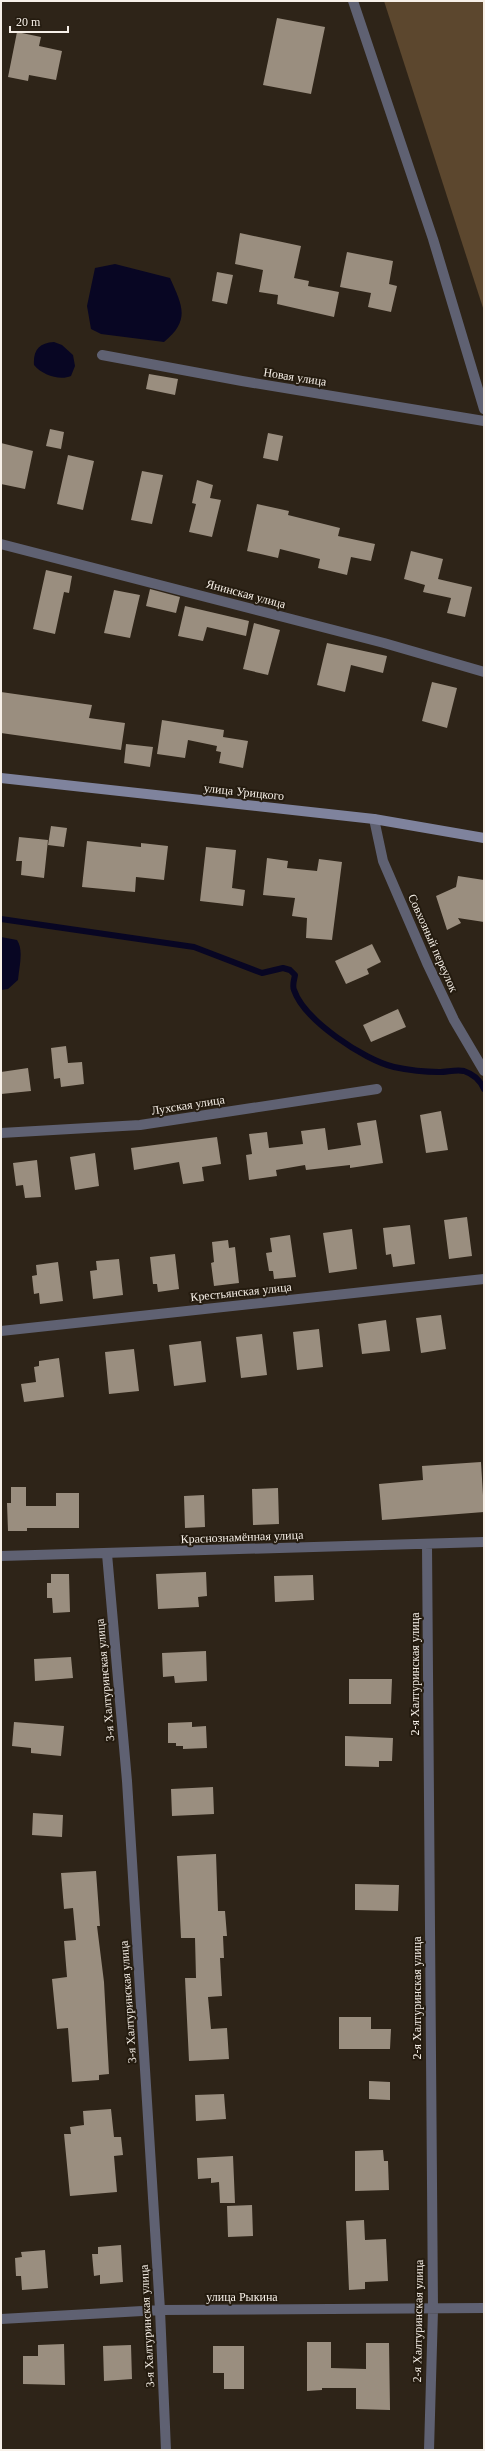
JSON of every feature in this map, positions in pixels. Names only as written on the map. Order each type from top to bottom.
[{"type":"main road","name":"улица Урицкого","points":[[1,778],[374,819],[484,838]]},
{"type":"street","points":[[353,1],[432,240],[484,409]]},
{"type":"street","name":"Новая улица","points":[[102,355],[242,381],[484,421]]},
{"type":"street","name":"Янинская улица","points":[[1,544],[384,643],[484,672]]},
{"type":"street","name":"Совхозный переулок","points":[[374,819],[383,861],[424,956],[454,1020],[484,1071]]},
{"type":"street","name":"Лухская улица","points":[[1,1133],[140,1125],[377,1089]]},
{"type":"street","name":"Крестьянская улица","points":[[1,1331],[484,1279]]},
{"type":"street","name":"Краснознамённая улица","points":[[1,1556],[427,1545],[484,1542]]},
{"type":"street","name":"2-я Халтуринская улица","points":[[427,1545],[433,2310],[429,2450]]},
{"type":"street","name":"3-я Халтуринская улица","points":[[108,1554],[127,1781],[160,2310],[166,2450]]},
{"type":"street","name":"улица Рыкина","points":[[1,2319],[160,2310],[433,2310],[484,2308]]},
{"type":"shaded area","points":[[384,1],[484,1],[484,311]]},
{"type":"water","points":[[115,264],[170,278],[178,296],[182,312],[178,327],[164,342],[101,334],[91,329],[87,306],[95,268]]},
{"type":"water","points":[[54,342],[62,345],[73,355],[75,366],[71,376],[62,378],[51,376],[37,369],[34,365],[35,355],[38,348],[44,344]]},
{"type":"water","points":[[1,937],[17,940],[21,954],[18,980],[8,989],[1,990]]},
{"type":"building","points":[[277,18],[325,27],[311,94],[263,85]]},
{"type":"building","points":[[17,32],[41,37],[39,46],[62,51],[56,80],[29,75],[28,81],[8,77]]},
{"type":"building","points":[[240,233],[301,246],[294,278],[309,281],[308,286],[339,292],[334,317],[277,304],[278,295],[259,292],[263,270],[235,264]]},
{"type":"building","points":[[347,252],[393,261],[389,284],[397,286],[391,312],[368,307],[371,293],[340,287]]},
{"type":"building","points":[[217,272],[233,275],[227,304],[212,301]]},
{"type":"building","points":[[149,374],[178,379],[175,395],[146,389]]},
{"type":"building","points":[[50,429],[64,432],[61,449],[46,446]]},
{"type":"building","points":[[268,433],[283,436],[278,461],[263,458]]},
{"type":"building","points":[[1,443],[33,451],[25,489],[1,484]]},
{"type":"building","points":[[68,455],[94,461],[83,510],[57,504]]},
{"type":"building","points":[[142,471],[163,475],[152,524],[131,520]]},
{"type":"building","points":[[197,480],[213,485],[210,498],[221,500],[212,537],[189,532],[196,504],[192,503]]},
{"type":"building","points":[[257,504],[289,511],[288,515],[340,528],[338,536],[375,544],[371,561],[351,557],[347,575],[318,568],[320,559],[280,549],[278,558],[247,551]]},
{"type":"building","points":[[411,551],[443,559],[438,579],[472,587],[465,617],[447,613],[451,598],[423,592],[425,585],[404,579]]},
{"type":"building","points":[[46,570],[72,576],[69,593],[64,592],[55,634],[33,629]]},
{"type":"building","points":[[150,589],[180,597],[176,613],[146,606]]},
{"type":"building","points":[[114,590],[140,595],[130,638],[104,633]]},
{"type":"building","points":[[185,606],[249,621],[246,636],[207,627],[203,641],[178,636]]},
{"type":"building","points":[[254,623],[280,630],[268,675],[243,669]]},
{"type":"building","points":[[327,643],[387,656],[383,673],[351,665],[345,692],[317,685]]},
{"type":"building","points":[[432,682],[457,688],[447,728],[422,721]]},
{"type":"building","points":[[1,692],[92,705],[89,718],[125,723],[121,750],[1,733]]},
{"type":"building","points":[[162,720],[224,730],[223,737],[248,741],[243,768],[219,763],[221,752],[216,751],[217,746],[188,740],[185,758],[157,754]]},
{"type":"building","points":[[126,744],[153,747],[150,767],[124,763]]},
{"type":"building","points":[[51,826],[67,828],[64,847],[48,845]]},
{"type":"building","points":[[19,837],[48,840],[44,878],[21,875],[22,861],[16,861]]},
{"type":"building","points":[[87,841],[141,847],[141,843],[168,846],[164,880],[136,877],[135,892],[82,887]]},
{"type":"building","points":[[206,847],[236,850],[232,888],[245,890],[243,906],[200,901]]},
{"type":"building","points":[[267,858],[288,861],[287,868],[317,871],[319,859],[342,862],[332,940],[306,938],[307,918],[292,916],[295,898],[263,895]]},
{"type":"building","points":[[458,876],[484,880],[484,922],[458,918],[461,923],[447,930],[436,896],[456,887]]},
{"type":"building","points":[[372,944],[381,962],[367,969],[369,974],[346,984],[335,961]]},
{"type":"building","points":[[398,1009],[406,1027],[371,1042],[363,1025]]},
{"type":"building","points":[[66,1046],[68,1063],[82,1062],[84,1084],[61,1087],[60,1078],[54,1079],[51,1048]]},
{"type":"building","points":[[28,1068],[31,1091],[1,1094],[1,1072]]},
{"type":"building","points":[[441,1111],[448,1150],[426,1153],[420,1115]]},
{"type":"building","points":[[376,1120],[383,1163],[350,1168],[350,1165],[306,1170],[305,1165],[276,1170],[277,1176],[249,1180],[246,1155],[252,1154],[249,1134],[267,1132],[269,1148],[303,1144],[301,1131],[325,1128],[328,1150],[361,1145],[357,1123]]},
{"type":"building","points":[[217,1137],[221,1164],[202,1167],[204,1181],[183,1184],[179,1162],[134,1170],[131,1148]]},
{"type":"building","points":[[95,1153],[99,1186],[75,1190],[70,1157]]},
{"type":"building","points":[[37,1160],[41,1197],[25,1198],[23,1185],[16,1186],[13,1163]]},
{"type":"building","points":[[467,1217],[472,1256],[449,1259],[444,1220]]},
{"type":"building","points":[[410,1225],[415,1264],[393,1267],[391,1254],[386,1255],[383,1228]]},
{"type":"building","points":[[352,1229],[357,1269],[329,1273],[323,1233]]},
{"type":"building","points":[[290,1235],[296,1277],[274,1279],[273,1271],[269,1271],[266,1253],[272,1252],[270,1238]]},
{"type":"building","points":[[228,1240],[229,1248],[235,1247],[239,1283],[214,1286],[211,1263],[214,1262],[212,1242]]},
{"type":"building","points":[[175,1254],[179,1289],[158,1292],[157,1284],[153,1284],[150,1257]]},
{"type":"building","points":[[119,1259],[123,1295],[93,1299],[90,1271],[97,1270],[96,1261]]},
{"type":"building","points":[[58,1262],[63,1301],[40,1304],[39,1293],[34,1294],[32,1276],[37,1275],[36,1265]]},
{"type":"building","points":[[441,1315],[446,1349],[421,1353],[416,1318]]},
{"type":"building","points":[[386,1320],[390,1351],[362,1354],[358,1324]]},
{"type":"building","points":[[319,1329],[323,1367],[297,1370],[293,1332]]},
{"type":"building","points":[[262,1334],[267,1375],[241,1378],[236,1337]]},
{"type":"building","points":[[201,1341],[206,1382],[174,1386],[169,1345]]},
{"type":"building","points":[[134,1349],[139,1391],[109,1394],[105,1352]]},
{"type":"building","points":[[59,1358],[64,1397],[24,1402],[21,1384],[36,1382],[34,1367],[39,1366],[39,1361]]},
{"type":"building","points":[[481,1462],[484,1512],[382,1520],[379,1484],[423,1480],[422,1466]]},
{"type":"building","points":[[11,1487],[26,1487],[26,1506],[56,1506],[56,1493],[79,1493],[79,1528],[27,1528],[27,1531],[8,1531],[7,1503],[11,1503]]},
{"type":"building","points":[[278,1488],[279,1524],[253,1525],[252,1489]]},
{"type":"building","points":[[204,1495],[205,1527],[185,1528],[184,1496]]},
{"type":"building","points":[[206,1572],[207,1596],[198,1597],[199,1607],[158,1609],[156,1574]]},
{"type":"building","points":[[51,1574],[69,1574],[70,1612],[53,1613],[52,1598],[47,1598],[47,1583],[51,1583]]},
{"type":"building","points":[[313,1575],[314,1600],[275,1602],[274,1576]]},
{"type":"building","points":[[206,1651],[207,1681],[175,1683],[174,1676],[163,1677],[162,1653]]},
{"type":"building","points":[[71,1657],[73,1678],[35,1681],[34,1659]]},
{"type":"building","points":[[349,1679],[392,1679],[391,1704],[349,1704]]},
{"type":"building","points":[[14,1722],[64,1726],[61,1756],[31,1753],[31,1748],[12,1746]]},
{"type":"building","points":[[192,1722],[192,1727],[206,1726],[207,1748],[183,1749],[183,1746],[176,1746],[176,1743],[168,1743],[168,1723]]},
{"type":"building","points":[[345,1736],[393,1738],[392,1761],[379,1761],[379,1767],[345,1766]]},
{"type":"building","points":[[213,1787],[214,1814],[172,1816],[171,1789]]},
{"type":"building","points":[[33,1813],[63,1815],[62,1837],[32,1835]]},
{"type":"building","points":[[216,1854],[218,1911],[225,1911],[227,1936],[223,1936],[224,1958],[220,1958],[222,1996],[208,1997],[211,2029],[227,2028],[229,2059],[189,2061],[185,1978],[196,1978],[195,1938],[181,1938],[177,1856]]},
{"type":"building","points":[[96,1871],[100,1926],[97,1926],[104,1982],[109,2074],[99,2075],[99,2080],[72,2082],[68,2028],[57,2029],[52,1979],[67,1977],[64,1941],[76,1940],[73,1908],[64,1909],[61,1873]]},
{"type":"building","points":[[355,1884],[399,1885],[398,1911],[355,1910]]},
{"type":"building","points":[[339,2017],[371,2017],[371,2029],[391,2029],[390,2049],[339,2049]]},
{"type":"building","points":[[369,2081],[390,2082],[390,2100],[369,2099]]},
{"type":"building","points":[[224,2094],[226,2119],[196,2121],[195,2095]]},
{"type":"building","points":[[111,2109],[114,2137],[121,2137],[123,2155],[114,2156],[117,2192],[70,2196],[64,2134],[71,2134],[70,2127],[84,2125],[83,2111]]},
{"type":"building","points":[[383,2150],[384,2161],[388,2161],[389,2190],[355,2191],[355,2151]]},
{"type":"building","points":[[233,2156],[235,2203],[220,2203],[219,2182],[211,2183],[211,2178],[198,2179],[197,2158]]},
{"type":"building","points":[[252,2205],[253,2236],[228,2237],[227,2206]]},
{"type":"building","points":[[364,2220],[365,2240],[386,2239],[388,2281],[365,2282],[365,2289],[349,2290],[346,2221]]},
{"type":"building","points":[[121,2245],[123,2282],[100,2284],[100,2275],[94,2276],[92,2254],[98,2254],[98,2247]]},
{"type":"building","points":[[45,2250],[48,2288],[22,2290],[21,2276],[16,2276],[15,2258],[22,2257],[21,2252]]},
{"type":"building","points":[[307,2342],[331,2342],[331,2368],[366,2369],[366,2343],[389,2343],[390,2410],[356,2409],[356,2388],[322,2388],[322,2390],[307,2391]]},
{"type":"building","points":[[64,2344],[65,2385],[23,2384],[23,2356],[38,2356],[38,2345]]},
{"type":"building","points":[[131,2345],[132,2379],[104,2381],[103,2346]]},
{"type":"building","points":[[213,2346],[244,2346],[244,2389],[224,2389],[224,2373],[213,2373]]},
{"type":"waterway","points":[[1,919],[194,947],[262,973],[283,968],[290,970],[295,975],[293,988],[300,1002],[322,1026],[352,1047],[367,1056],[394,1067],[428,1072],[464,1071],[476,1078],[484,1089]]}]
